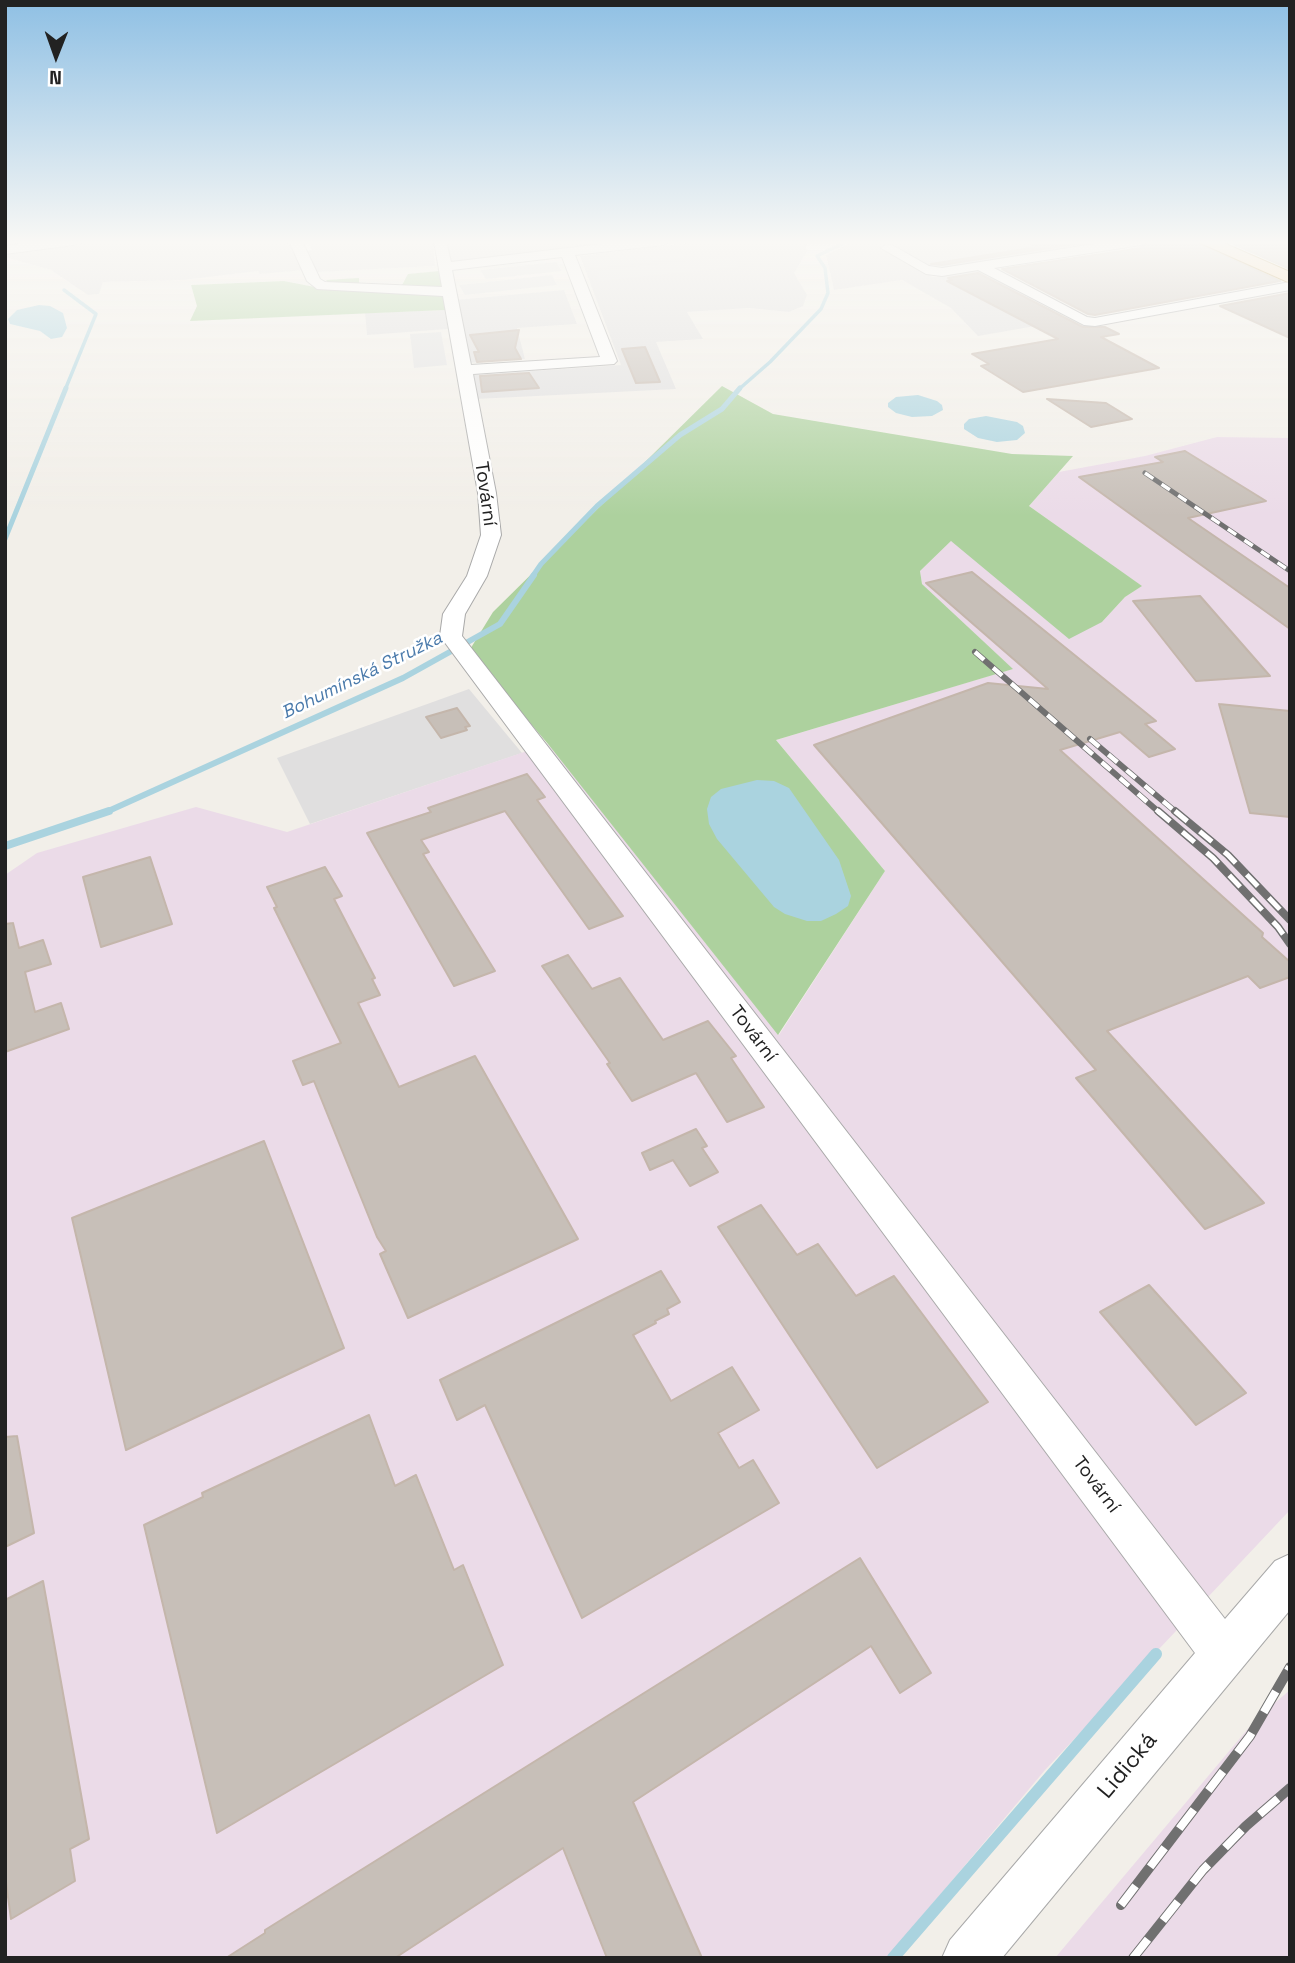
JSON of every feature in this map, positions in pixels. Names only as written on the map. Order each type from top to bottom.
[{"type":"street","name":"Tovární","points":[[457,333],[487,493],[491,535],[477,576],[454,614],[451,636],[1223,1653]]},
{"type":"street","points":[[464,370],[609,361],[598,333]]},
{"type":"street","name":"Lidická","points":[[968,1958],[1290,1576]]},
{"type":"shaded area","points":[[367,333],[399,333],[367,335]]},
{"type":"shaded area","points":[[441,333],[447,365],[414,368],[410,334]]},
{"type":"shaded area","points":[[462,333],[518,333],[525,359],[469,363]]},
{"type":"shaded area","points":[[609,333],[699,333],[703,339],[656,342],[676,389],[476,399],[474,375],[621,365]]},
{"type":"shaded area","points":[[975,333],[998,333],[978,336]]},
{"type":"shaded area","points":[[1217,437],[1290,438],[1290,1510],[1045,1770],[887,1958],[5,1958],[5,875],[37,853],[196,807],[287,832],[548,744],[779,1035],[885,871],[776,740],[1012,669],[922,584],[920,571],[951,541],[1102,622],[1125,597],[1141,586],[1029,506],[1059,472],[1145,456]]},
{"type":"shaded area","points":[[469,689],[522,753],[310,824],[277,758]]},
{"type":"shaded area","points":[[1290,1690],[1290,1958],[1055,1958],[1257,1718]]},
{"type":"green space","points":[[722,386],[773,414],[1012,454],[1073,456],[1029,506],[1142,586],[1125,597],[1102,622],[1069,639],[951,541],[920,571],[922,584],[1013,669],[776,740],[885,871],[778,1035],[548,744],[469,651],[493,612]]},
{"type":"water","points":[[42,333],[64,333],[62,337],[51,339]]},
{"type":"water","points":[[918,395],[937,401],[943,410],[932,416],[912,417],[896,413],[888,407],[888,403],[896,397]]},
{"type":"water","points":[[986,416],[1017,422],[1023,426],[1025,433],[1017,440],[997,442],[978,438],[964,429],[964,424],[969,419]]},
{"type":"water","points":[[757,780],[774,781],[789,788],[839,860],[851,896],[848,906],[836,914],[821,921],[807,921],[785,914],[774,907],[717,839],[709,824],[707,809],[711,797],[721,789]]},
{"type":"building","points":[[518,333],[515,348],[521,359],[477,362],[474,352],[479,352],[470,335]]},
{"type":"building","points":[[1046,333],[1116,333],[1119,334],[1101,337],[1159,368],[1023,392],[981,366],[989,364],[972,354],[1058,339]]},
{"type":"building","points":[[1278,333],[1290,333],[1290,338]]},
{"type":"building","points":[[645,347],[660,382],[636,383],[622,349]]},
{"type":"building","points":[[529,373],[539,388],[482,392],[480,376]]},
{"type":"building","points":[[1047,399],[1106,403],[1132,419],[1091,427]]},
{"type":"building","points":[[1185,451],[1266,501],[1188,518],[1290,588],[1290,629],[1079,477],[1163,462],[1155,457]]},
{"type":"building","points":[[972,572],[1156,721],[1145,724],[1175,749],[1149,757],[1120,732],[1060,750],[1263,933],[1262,937],[1290,962],[1290,977],[1260,988],[1248,976],[1107,1031],[1264,1203],[1205,1229],[1076,1078],[1096,1070],[814,745],[988,683],[1048,689],[926,583]]},
{"type":"building","points":[[1200,596],[1270,676],[1196,681],[1133,601]]},
{"type":"building","points":[[1219,704],[1290,711],[1290,817],[1250,813]]},
{"type":"building","points":[[457,708],[470,726],[465,727],[467,730],[441,738],[426,717]]},
{"type":"building","points":[[527,774],[545,797],[537,800],[623,916],[589,929],[505,811],[421,840],[429,852],[423,854],[495,971],[454,986],[367,833],[431,812],[428,808]]},
{"type":"building","points":[[150,857],[172,924],[101,947],[83,877]]},
{"type":"building","points":[[325,867],[342,896],[334,899],[375,978],[372,979],[380,995],[358,1003],[399,1087],[475,1056],[578,1239],[408,1318],[380,1254],[386,1251],[377,1237],[314,1081],[303,1085],[293,1061],[341,1043],[274,908],[277,907],[267,887]]},
{"type":"building","points":[[13,923],[19,948],[43,940],[51,964],[25,972],[35,1012],[61,1003],[69,1029],[5,1052],[5,924]]},
{"type":"building","points":[[568,955],[592,989],[620,978],[663,1040],[708,1021],[736,1056],[731,1058],[764,1107],[727,1122],[696,1073],[632,1101],[607,1064],[610,1063],[542,966]]},
{"type":"building","points":[[696,1129],[707,1146],[702,1148],[718,1172],[690,1186],[673,1160],[650,1170],[642,1153]]},
{"type":"building","points":[[264,1141],[344,1348],[126,1450],[72,1218]]},
{"type":"building","points":[[761,1205],[797,1255],[818,1244],[856,1296],[894,1276],[988,1402],[877,1468],[718,1227]]},
{"type":"building","points":[[661,1271],[680,1302],[667,1309],[669,1314],[633,1335],[671,1401],[732,1367],[759,1410],[718,1433],[739,1468],[753,1460],[779,1503],[582,1618],[485,1405],[457,1420],[440,1380]]},
{"type":"building","points":[[1149,1285],[1246,1393],[1196,1425],[1100,1312]]},
{"type":"building","points":[[369,1415],[395,1486],[416,1475],[454,1570],[463,1565],[503,1665],[217,1833],[144,1525],[203,1497],[202,1493]]},
{"type":"building","points":[[17,1436],[34,1533],[5,1547],[5,1437]]},
{"type":"building","points":[[860,1558],[931,1673],[900,1693],[871,1646],[633,1802],[702,1958],[607,1958],[563,1848],[395,1958],[226,1958],[265,1933],[265,1930]]},
{"type":"building","points":[[43,1581],[89,1839],[70,1849],[75,1881],[11,1919],[5,1875],[5,1600]]},
{"type":"waterway","points":[[65,390],[88,333]]},
{"type":"waterway","name":"Bohumínská Stružka","points":[[739,389],[798,333]]},
{"type":"waterway","points":[[5,539],[66,388]]},
{"type":"waterway","name":"Bohumínská Stružka","points":[[532,577],[541,564],[597,506],[680,435],[722,409],[739,389]]},
{"type":"waterway","name":"Bohumínská Stružka","points":[[107,812],[403,678],[500,624],[534,575]]},
{"type":"waterway","name":"Bohumínská Stružka","points":[[5,846],[107,812]]},
{"type":"waterway","points":[[893,1958],[1156,1654]]},
{"type":"railway","points":[[1145,473],[1290,571]]},
{"type":"railway","points":[[975,652],[1160,813]]},
{"type":"railway","points":[[1090,739],[1177,813]]},
{"type":"railway","points":[[1158,811],[1213,858],[1278,927],[1290,944]]},
{"type":"railway","points":[[1175,811],[1228,855],[1290,920]]},
{"type":"railway","points":[[1121,1905],[1250,1736],[1290,1667]]},
{"type":"railway","points":[[1133,1958],[1203,1870],[1246,1826],[1290,1788]]}]
